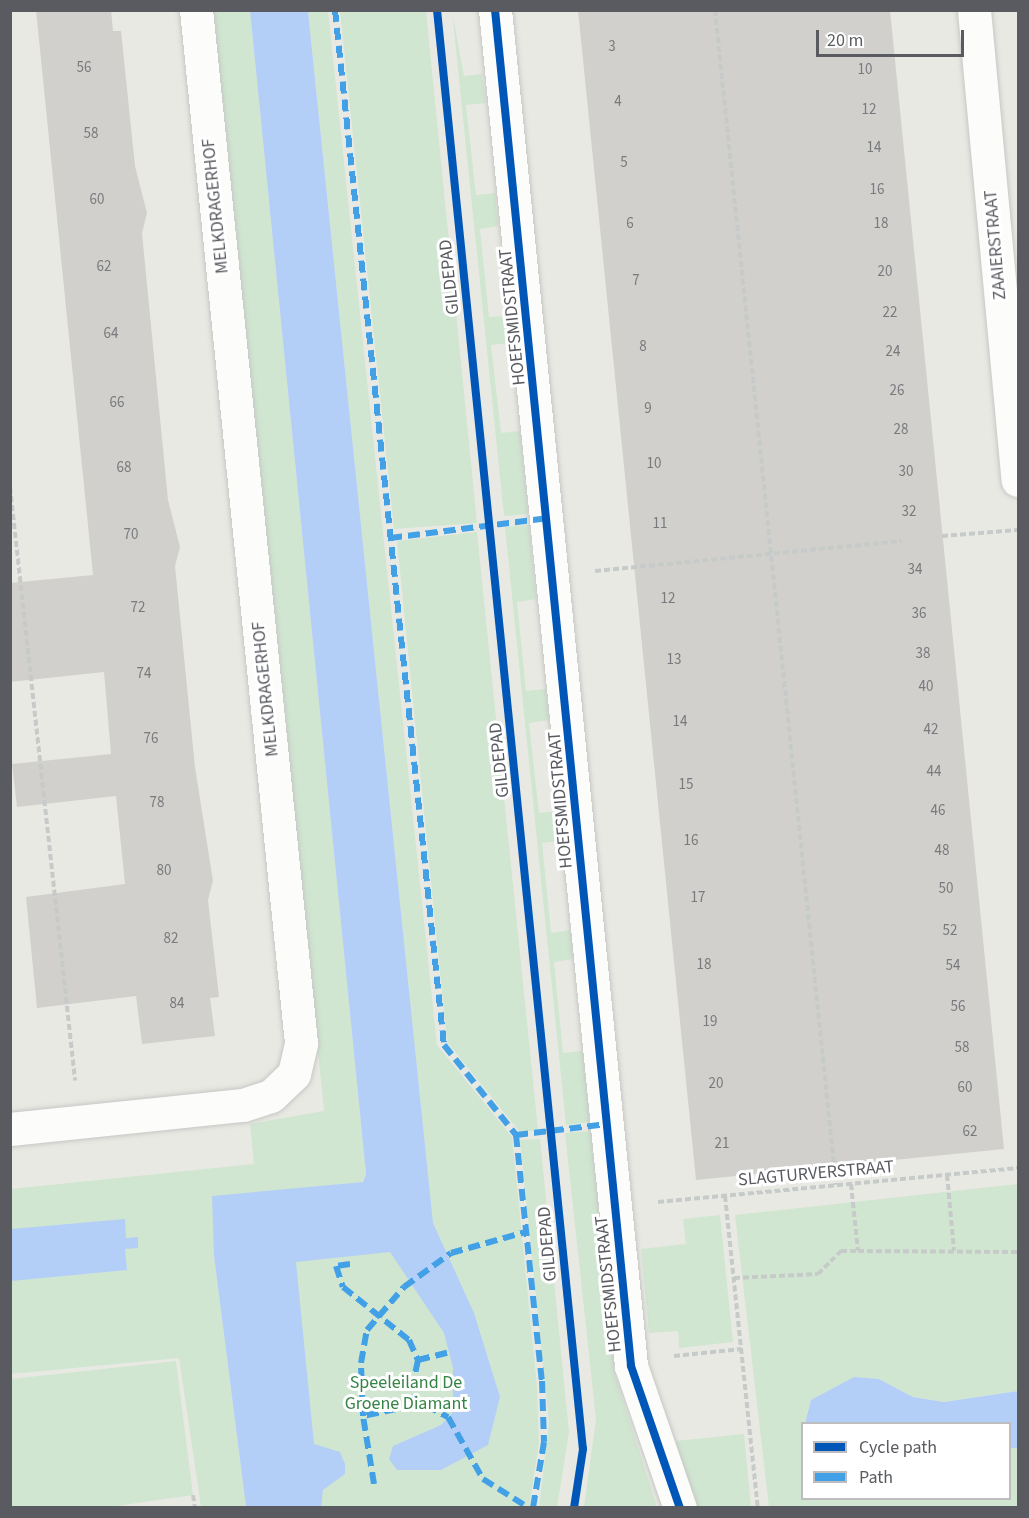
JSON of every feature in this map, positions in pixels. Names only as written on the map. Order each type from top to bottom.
[{"type":"street","name":"MELKDRAGERHOF","points":[[10,1129],[243,1105],[271,1096],[294,1074],[301,1043],[196,10]]},
{"type":"street","name":"HOEFSMIDSTRAAT","points":[[495,10],[555,576],[632,1360],[681,1508]]},
{"type":"street","name":"ZAAIERSTRAAT","points":[[974,10],[1018,480]]},
{"type":"path","points":[[715,10],[836,1185]]},
{"type":"path","points":[[10,487],[79,1123]]},
{"type":"path","points":[[942,536],[1018,530]]},
{"type":"path","points":[[555,576],[902,541]]},
{"type":"path","points":[[946,1175],[954,1251]]},
{"type":"path","points":[[851,1184],[858,1251]]},
{"type":"path","points":[[725,1196],[758,1508]]},
{"type":"path","points":[[734,1278],[818,1274],[841,1251],[1018,1252]]},
{"type":"path","points":[[632,1360],[742,1349]]},
{"type":"path","points":[[193,1495],[195,1508]]},
{"type":"green space","name":"Speeleiland De Groene Diamant","points":[[328,10],[437,1045],[512,1137],[537,1386],[539,1443],[529,1507],[305,1507],[278,1238],[431,1205],[308,11]]},
{"type":"green space","points":[[212,11],[250,11],[366,1174],[363,1182],[214,1256],[246,1507],[201,1507],[179,1358],[11,1374],[11,1189],[254,1164],[250,1124],[324,1111]]},
{"type":"green space","points":[[340,11],[426,11],[477,523],[394,529]]},
{"type":"green space","points":[[452,11],[464,76],[482,74],[486,103],[466,105],[476,195],[495,193],[498,226],[480,229],[489,317],[508,316],[511,343],[491,345],[501,433],[520,431],[528,514],[504,516]]},
{"type":"green space","points":[[529,525],[536,599],[517,602],[526,691],[546,689],[549,720],[529,723],[539,813],[558,811],[561,841],[542,843],[551,933],[571,930],[574,959],[554,962],[563,1053],[583,1051],[590,1122],[566,1125],[505,527]]},
{"type":"green space","points":[[477,532],[538,1130],[520,1132],[447,1042],[397,541]]},
{"type":"green space","points":[[591,1131],[615,1375],[657,1507],[584,1507],[596,1419],[565,1133]]},
{"type":"green space","points":[[540,1139],[569,1432],[557,1508],[539,1507],[549,1423],[520,1140]]},
{"type":"green space","points":[[1018,1184],[1018,1391],[944,1402],[913,1397],[879,1379],[811,1400],[805,1422],[801,1422],[801,1500],[1011,1500],[1011,1448],[1018,1448],[1018,1507],[769,1507],[735,1215]]},
{"type":"green space","points":[[720,1215],[733,1342],[679,1348],[678,1331],[649,1333],[641,1249],[686,1244],[683,1219]]},
{"type":"green space","points":[[176,1361],[193,1495],[103,1508],[11,1507],[11,1379]]},
{"type":"green space","points":[[744,1434],[751,1507],[696,1507],[676,1441]]},
{"type":"water","points":[[250,11],[308,11],[433,1223],[474,1313],[500,1397],[488,1445],[441,1470],[397,1470],[389,1459],[393,1446],[441,1425],[453,1412],[453,1368],[444,1333],[390,1252],[296,1262],[314,1444],[340,1452],[345,1464],[345,1474],[323,1490],[321,1508],[246,1507],[214,1256],[212,1196],[363,1182],[366,1174]]},
{"type":"water","points":[[125,1219],[126,1238],[138,1237],[138,1248],[125,1249],[127,1270],[11,1281],[11,1229]]},
{"type":"water","points":[[854,1377],[879,1379],[913,1397],[944,1402],[1018,1391],[1018,1448],[1011,1448],[1011,1422],[805,1422],[811,1400]]},
{"type":"building","points":[[36,10],[111,10],[113,31],[121,31],[135,166],[147,213],[142,233],[168,500],[180,547],[175,566],[195,767],[213,881],[208,900],[219,997],[210,998],[215,1036],[142,1044],[136,996],[37,1008],[26,897],[125,884],[116,796],[17,807],[12,764],[111,754],[104,672],[10,682],[10,583],[93,575]]},
{"type":"building","points":[[578,10],[890,10],[1004,1149],[696,1180]]},
{"type":"marked path","points":[[335,10],[444,1045],[516,1135],[542,1381],[544,1442],[533,1508]]},
{"type":"marked path","points":[[390,538],[549,518]]},
{"type":"marked path","points":[[516,1135],[607,1124]]},
{"type":"marked path","points":[[374,1484],[363,1416],[361,1363],[367,1330],[404,1287],[451,1253],[525,1232]]},
{"type":"marked path","points":[[350,1264],[336,1266],[343,1287],[409,1340],[418,1360],[410,1397],[396,1409],[363,1416]]},
{"type":"marked path","points":[[418,1360],[447,1353]]},
{"type":"marked path","points":[[410,1397],[448,1417],[483,1479],[529,1508]]},
{"type":"cycle path","name":"GILDEPAD","points":[[437,10],[583,1449],[574,1508]]},
{"type":"cycle path","points":[[495,10],[631,1366],[680,1508]]}]
